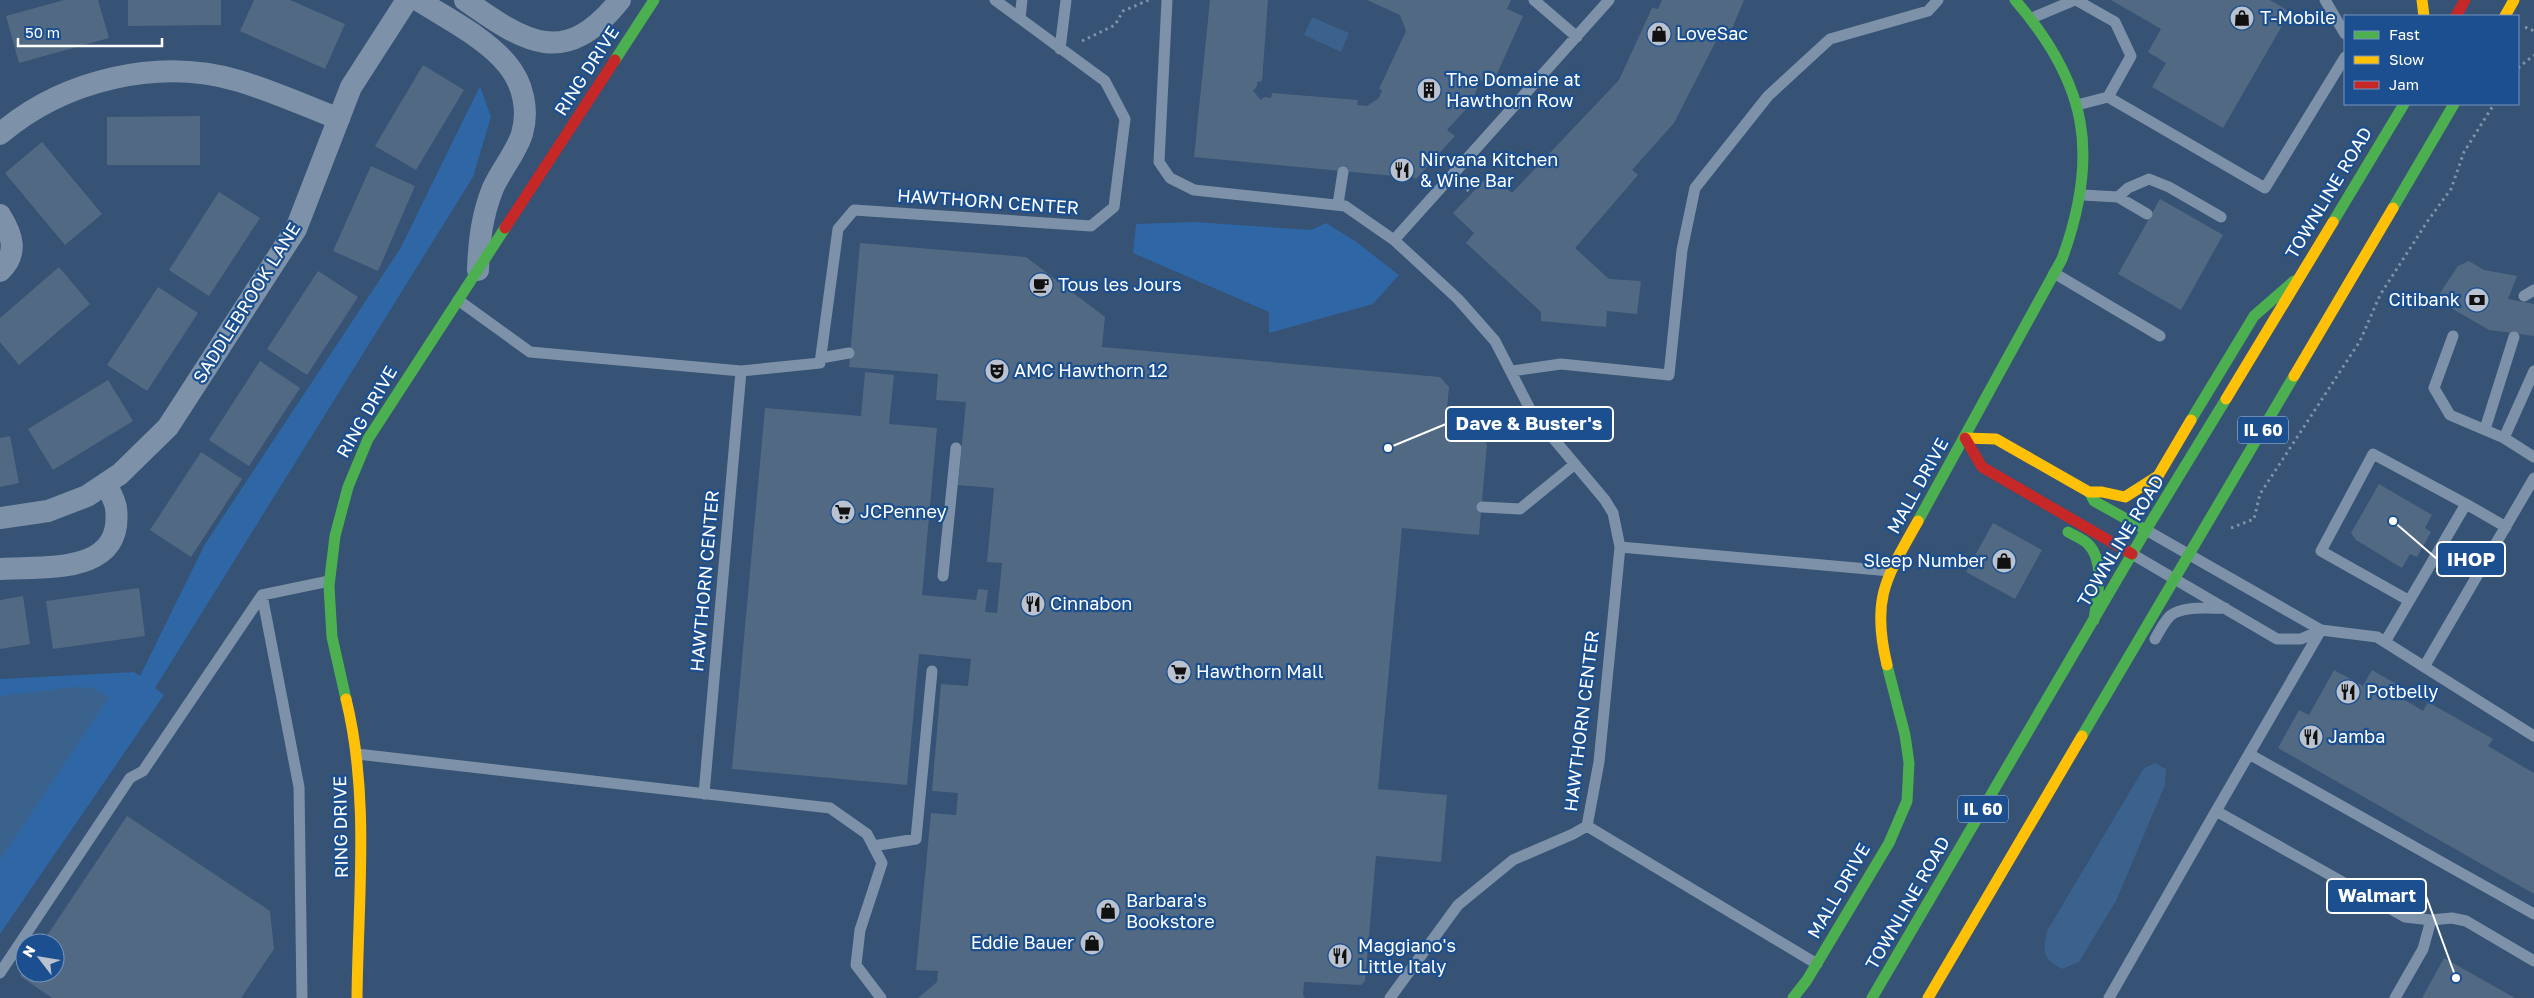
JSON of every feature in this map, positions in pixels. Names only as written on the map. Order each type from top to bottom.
[{"type":"street","name":"SADDLEBROOK LANE","points":[[0,518],[48,511],[87,496],[120,474],[168,427],[286,248],[296,229],[351,86],[407,0]]},
{"type":"street","points":[[418,0],[489,47],[506,63],[521,83],[525,111],[522,135],[493,188],[479,235],[478,270]]},
{"type":"street","points":[[465,0],[495,21],[537,41],[561,44],[590,31],[605,19],[620,0]]},
{"type":"street","name":"RING DRIVE","points":[[358,998],[357,941],[361,847],[357,754],[332,637],[329,581],[332,544],[345,493],[357,460],[368,439],[654,0]]},
{"type":"street","name":"MALL DRIVE","points":[[1794,998],[1817,964],[1892,835],[1908,791],[1910,768],[1906,739],[1880,630],[1879,613],[1882,592],[1890,570],[1965,438],[2054,273],[2071,238],[2083,195],[2085,171],[2084,146],[2077,104],[2063,66],[2041,28],[2015,0]]},
{"type":"street","points":[[2422,0],[2424,15]]},
{"type":"street","points":[[2457,15],[2465,0]]},
{"type":"street","points":[[2506,15],[2514,0]]},
{"type":"street","points":[[0,134],[18,119],[74,89],[102,80],[158,72],[213,75],[240,81],[339,119]]},
{"type":"street","name":"TOWNLINE ROAD","points":[[1872,998],[2146,530],[2403,105]]},
{"type":"street","name":"IL 60","points":[[1928,998],[2174,579],[2338,305],[2453,105]]},
{"type":"street","points":[[0,215],[11,233],[12,248],[4,267],[0,270]]},
{"type":"street","points":[[1965,438],[1996,439],[2090,492],[2102,492],[2124,497],[2158,476],[2254,316],[2300,276]]},
{"type":"street","points":[[1965,438],[1982,467],[2132,554]]},
{"type":"street","points":[[2005,480],[2015,500],[2024,505]]},
{"type":"street","points":[[0,569],[82,564],[99,555],[114,539],[116,508],[106,483]]},
{"type":"street","points":[[2090,492],[2094,501],[2146,530]]},
{"type":"street","points":[[2057,525],[2090,545],[2096,556],[2098,590],[2094,620]]},
{"type":"lane","name":"HAWTHORN CENTER","points":[[821,358],[838,229],[854,210],[1091,226],[1114,207],[1125,119],[1105,81],[995,0]]},
{"type":"lane","points":[[1020,18],[1022,0]]},
{"type":"lane","points":[[1060,48],[1066,0]]},
{"type":"lane","points":[[1167,0],[1159,162],[1170,178],[1194,190],[1338,204],[1343,172]]},
{"type":"lane","points":[[1534,0],[1577,37]]},
{"type":"lane","points":[[1394,240],[1609,0]]},
{"type":"lane","points":[[1512,371],[1561,364],[1669,375],[1682,250],[1695,188],[1768,96],[1830,39],[1928,11],[1938,0]]},
{"type":"lane","points":[[2032,18],[2076,0],[2115,22],[2131,56],[2108,97]]},
{"type":"lane","points":[[2325,0],[2344,32]]},
{"type":"lane","points":[[2077,104],[2108,97],[2265,188],[2344,59]]},
{"type":"lane","points":[[2118,197],[2128,188],[2149,179],[2169,187],[2221,217]]},
{"type":"lane","points":[[2083,195],[2118,197],[2146,214]]},
{"type":"lane","name":"HAWTHORN CENTER","points":[[1338,204],[1345,206],[1394,240],[1458,299],[1495,341],[1532,413],[1613,513],[1620,547],[1599,755],[1587,826],[1513,860],[1458,905],[1390,998]]},
{"type":"lane","points":[[2054,273],[2160,336]]},
{"type":"lane","points":[[458,300],[530,352],[741,371],[820,363],[821,358],[849,353]]},
{"type":"lane","points":[[2453,336],[2434,388],[2450,415],[2504,438],[2534,457]]},
{"type":"lane","points":[[2485,429],[2514,337]]},
{"type":"lane","name":"HAWTHORN CENTER","points":[[704,794],[741,371]]},
{"type":"lane","points":[[2504,438],[2534,371]]},
{"type":"lane","points":[[943,576],[956,448]]},
{"type":"lane","points":[[2408,600],[2321,551],[2374,454],[2506,528]]},
{"type":"lane","points":[[1482,507],[1520,509],[1574,464]]},
{"type":"lane","points":[[2424,667],[2534,478]]},
{"type":"lane","points":[[2385,642],[2466,504]]},
{"type":"lane","points":[[2146,530],[2321,630],[2377,637],[2534,736]]},
{"type":"lane","points":[[1620,547],[1890,570]]},
{"type":"lane","points":[[2132,554],[2277,639],[2301,639],[2321,630]]},
{"type":"lane","points":[[0,973],[130,778],[144,771],[262,595],[329,581]]},
{"type":"lane","points":[[262,595],[299,787],[302,998]]},
{"type":"lane","points":[[2147,651],[2166,621],[2176,613],[2197,609],[2226,608]]},
{"type":"lane","points":[[2109,998],[2321,630]]},
{"type":"lane","points":[[873,846],[916,839],[932,671]]},
{"type":"lane","points":[[2019,844],[2032,835],[2126,684]]},
{"type":"lane","points":[[357,754],[830,808],[866,834],[882,863],[860,930],[856,965],[881,998]]},
{"type":"lane","points":[[2249,754],[2534,914]]},
{"type":"lane","points":[[2216,811],[2405,917],[2431,920],[2452,918],[2466,921],[2534,960]]},
{"type":"lane","points":[[1587,826],[1817,964]]},
{"type":"lane","points":[[2395,998],[2424,949],[2431,920]]},
{"type":"path","points":[[1082,42],[1115,25],[1123,11],[1149,0]]},
{"type":"path","points":[[2519,67],[2534,55]]},
{"type":"path","points":[[2230,528],[2254,518],[2260,494],[2360,341],[2380,295],[2427,222],[2451,190],[2464,152],[2493,105]]},
{"type":"shaded area","points":[[1312,17],[1349,33],[1341,52],[1304,35]]},
{"type":"shaded area","points":[[480,86],[491,117],[473,177],[155,688],[164,695],[0,934],[0,679],[134,672],[140,676],[205,544],[400,249]]},
{"type":"shaded area","points":[[1194,222],[1311,230],[1326,223],[1355,241],[1399,275],[1373,304],[1269,333],[1269,312],[1133,253],[1136,224]]},
{"type":"shaded area","points":[[76,687],[93,688],[109,697],[0,860],[0,696]]},
{"type":"shaded area","points":[[2155,763],[2166,769],[2165,785],[2116,901],[2079,962],[2062,969],[2047,958],[2045,945],[2047,931],[2144,768]]},
{"type":"building","points":[[64,0],[98,0],[109,38],[19,63],[6,16]]},
{"type":"building","points":[[128,0],[221,0],[221,25],[128,26]]},
{"type":"building","points":[[254,0],[290,0],[345,24],[325,69],[240,31]]},
{"type":"building","name":"The Domaine at Hawthorn Row","points":[[1210,0],[1268,0],[1262,81],[1257,82],[1257,86],[1253,91],[1261,100],[1264,97],[1271,98],[1272,93],[1358,100],[1357,105],[1367,106],[1379,98],[1382,90],[1379,89],[1406,31],[1400,15],[1367,0],[1511,0],[1507,9],[1523,16],[1492,85],[1481,80],[1469,106],[1447,130],[1455,136],[1416,179],[1408,174],[1405,177],[1194,157]]},
{"type":"building","name":"The Domaine at Hawthorn Row","points":[[1662,0],[1744,0],[1726,43],[1717,39],[1674,123],[1632,170],[1638,175],[1575,248],[1609,279],[1641,281],[1637,314],[1607,311],[1606,327],[1541,321],[1541,312],[1466,243],[1474,233],[1453,213],[1491,173],[1512,193],[1619,80],[1652,8],[1658,9]]},
{"type":"building","points":[[2111,0],[2270,0],[2290,12],[2223,128],[2152,87],[2166,63],[2148,52],[2161,29]]},
{"type":"building","points":[[423,65],[464,90],[416,170],[375,146]]},
{"type":"building","points":[[200,116],[200,165],[107,165],[107,117]]},
{"type":"building","points":[[42,142],[102,214],[65,245],[5,173]]},
{"type":"building","points":[[371,166],[415,186],[378,271],[333,251]]},
{"type":"building","points":[[219,192],[260,218],[209,296],[169,270]]},
{"type":"building","points":[[2160,199],[2223,235],[2181,310],[2118,274]]},
{"type":"building","name":"Hawthorn Mall","points":[[860,243],[1026,257],[1105,317],[1102,347],[1440,377],[1449,387],[1445,430],[1476,432],[1487,444],[1479,535],[1402,528],[1378,789],[1447,795],[1441,862],[1376,856],[1365,981],[1361,985],[1304,982],[1303,995],[1305,998],[918,998],[937,982],[938,971],[916,970],[931,813],[956,815],[958,793],[932,791],[941,684],[968,686],[971,659],[919,654],[907,785],[732,769],[765,408],[861,416],[865,372],[894,375],[889,424],[937,428],[922,595],[976,600],[978,589],[988,590],[985,612],[997,613],[1002,563],[987,562],[994,488],[958,485],[966,402],[936,400],[938,374],[849,367]]},
{"type":"building","name":"Citibank","points":[[2469,261],[2484,270],[2517,276],[2508,299],[2534,304],[2534,336],[2489,330],[2439,301],[2440,293],[2458,266]]},
{"type":"building","points":[[59,267],[90,304],[19,365],[0,342],[0,318]]},
{"type":"building","points":[[318,271],[358,297],[307,375],[267,349]]},
{"type":"building","points":[[158,287],[198,313],[147,391],[107,365]]},
{"type":"building","points":[[260,361],[300,388],[249,466],[209,440]]},
{"type":"building","points":[[108,380],[133,421],[53,470],[28,429]]},
{"type":"building","points":[[10,436],[19,483],[0,487],[0,438]]},
{"type":"building","points":[[201,452],[242,479],[191,557],[150,530]]},
{"type":"building","points":[[2379,484],[2432,515],[2425,528],[2431,532],[2417,557],[2410,554],[2402,568],[2356,540],[2351,533]]},
{"type":"building","name":"Sleep Number","points":[[1993,523],[2042,550],[2015,599],[1966,572]]},
{"type":"building","points":[[139,588],[145,636],[53,649],[46,601]]},
{"type":"building","points":[[23,596],[30,644],[0,649],[0,600]]},
{"type":"building","points":[[2334,670],[2363,686],[2372,670],[2405,689],[2400,697],[2423,711],[2428,702],[2493,739],[2488,746],[2534,773],[2534,894],[2278,748],[2299,710],[2309,715]]},
{"type":"building","points":[[127,816],[270,911],[274,949],[241,998],[52,998],[30,983],[65,983],[65,933],[49,933]]},
{"type":"building","points":[[2444,958],[2515,998],[2422,998]]},
{"type":"traffic: fast","points":[[615,60],[654,0]]},
{"type":"traffic: fast","points":[[1918,521],[2062,259],[2074,221],[2081,186],[2083,153],[2080,122],[2072,91],[2058,61],[2040,31],[2015,0]]},
{"type":"traffic: fast","points":[[2333,222],[2403,105]]},
{"type":"traffic: fast","points":[[2393,208],[2453,105]]},
{"type":"traffic: fast","points":[[346,699],[332,637],[329,586],[335,536],[348,487],[368,439],[505,228]]},
{"type":"traffic: fast","points":[[2191,420],[2254,316],[2294,281]]},
{"type":"traffic: fast","points":[[2082,736],[2294,376]]},
{"type":"traffic: fast","points":[[1872,998],[2146,530],[2226,399]]},
{"type":"traffic: fast","points":[[2090,493],[2094,501],[2146,530]]},
{"type":"traffic: fast","points":[[2068,532],[2088,544],[2097,560],[2099,580],[2094,620]]},
{"type":"traffic: fast","points":[[1793,998],[1807,980],[1889,843],[1907,801],[1909,763],[1905,735],[1887,665]]},
{"type":"traffic: slow","points":[[2422,0],[2424,15]]},
{"type":"traffic: slow","points":[[2506,15],[2514,0]]},
{"type":"traffic: slow","points":[[2294,376],[2393,208]]},
{"type":"traffic: slow","points":[[2226,399],[2333,222]]},
{"type":"traffic: slow","points":[[1965,438],[1996,439],[2089,492],[2102,492],[2125,497],[2158,476],[2191,420]]},
{"type":"traffic: slow","points":[[1887,665],[1882,642],[1881,622],[1881,605],[1884,589],[1897,558],[1918,521]]},
{"type":"traffic: slow","points":[[346,699],[358,773],[360,810],[361,848],[357,998]]},
{"type":"traffic: slow","points":[[1928,998],[2082,736]]},
{"type":"traffic: jam","points":[[2457,15],[2465,0]]},
{"type":"traffic: jam","points":[[505,228],[615,60]]},
{"type":"traffic: jam","points":[[1965,438],[1982,467],[2132,554]]},
{"type":"place","name":"T-Mobile","points":[[2242,18]]},
{"type":"place","name":"LoveSac","points":[[1659,34]]},
{"type":"place","name":"The Domaine at Hawthorn Row","points":[[1429,90]]},
{"type":"place","name":"Nirvana Kitchen & Wine Bar","points":[[1402,170]]},
{"type":"place","name":"Tous les Jours","points":[[1041,285]]},
{"type":"place","name":"Citibank","points":[[2477,300]]},
{"type":"place","name":"AMC Hawthorn 12","points":[[997,371]]},
{"type":"place","name":"Dave & Buster's","points":[[1388,448]]},
{"type":"place","name":"JCPenney","points":[[843,512]]},
{"type":"place","name":"IHOP","points":[[2393,521]]},
{"type":"place","name":"Sleep Number","points":[[2004,561]]},
{"type":"place","name":"Cinnabon","points":[[1033,604]]},
{"type":"place","name":"Hawthorn Mall","points":[[1179,672]]},
{"type":"place","name":"Potbelly","points":[[2348,692]]},
{"type":"place","name":"Jamba","points":[[2311,737]]},
{"type":"place","name":"Barbara's Bookstore","points":[[1108,911]]},
{"type":"place","name":"Eddie Bauer","points":[[1092,943]]},
{"type":"place","name":"Maggiano's Little Italy","points":[[1340,956]]},
{"type":"place","name":"Walmart","points":[[2456,978]]}]
